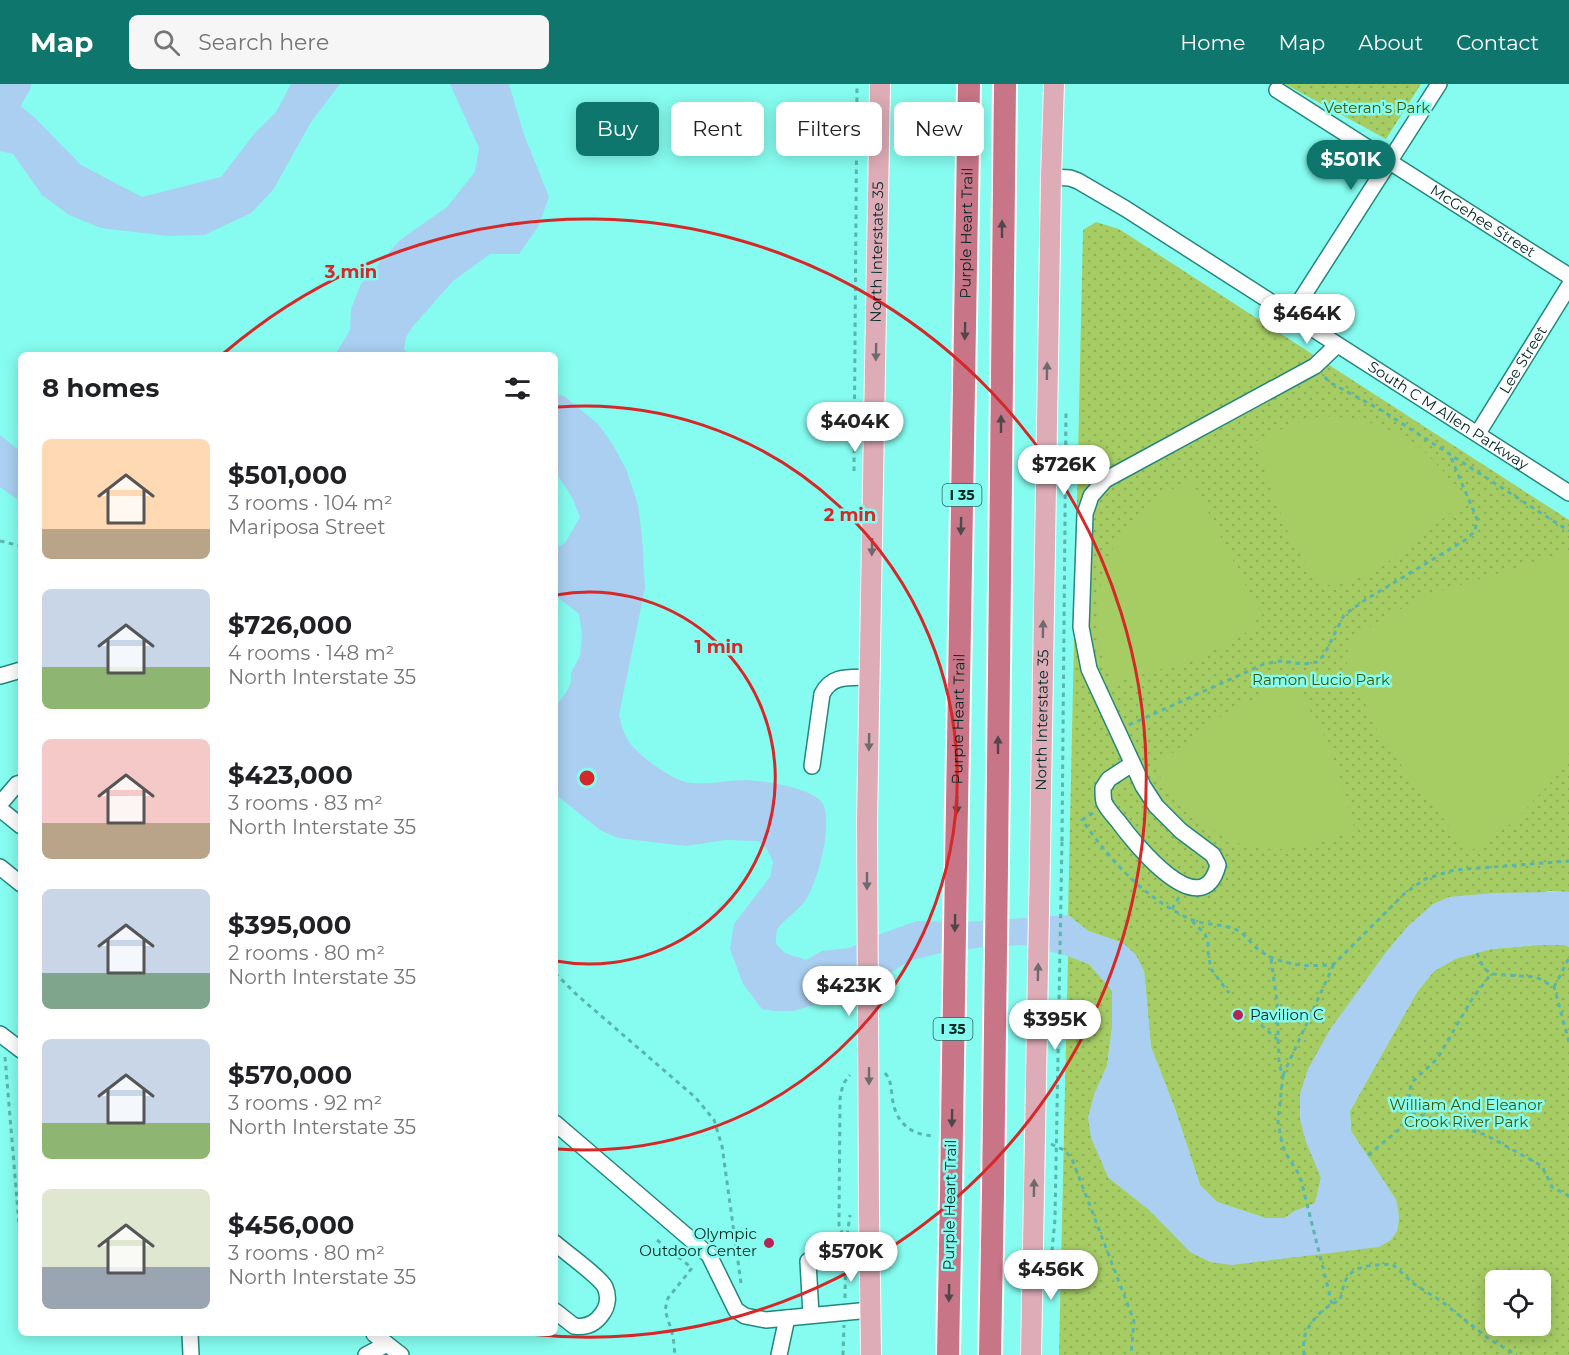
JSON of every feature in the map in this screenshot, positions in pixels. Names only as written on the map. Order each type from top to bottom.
[{"type":"highway","name":"Purple Heart Trail","points":[[948,1355],[969,84]]},
{"type":"highway","name":"I 35","points":[[990,1355],[998,866],[1005,84]]},
{"type":"main road","name":"North Interstate 35","points":[[871,1355],[870,1310],[860,1212],[880,84]]},
{"type":"main road","name":"North Interstate 35","points":[[1031,1355],[1042,1249],[1040,855],[1051,136],[1054,84]]},
{"type":"street","points":[[1291,315],[1439,84]]},
{"type":"street","name":"McGehee Street","points":[[1277,90],[1569,276]]},
{"type":"street","name":"South C M Allen Parkway","points":[[1051,177],[1070,178],[1089,186],[1569,493]]},
{"type":"street","name":"Lee Street","points":[[1478,433],[1569,286]]},
{"type":"street","points":[[1132,764],[1109,779],[1103,788],[1103,800],[1106,805],[1135,845],[1161,869],[1185,886],[1193,888],[1206,885],[1215,876],[1218,865],[1212,855],[1181,831],[1156,806],[1132,764],[1089,669],[1081,627],[1085,514],[1091,496],[1105,480],[1315,366],[1337,345]]},
{"type":"street","points":[[0,676],[18,671]]},
{"type":"street","points":[[812,766],[822,694],[826,685],[835,680],[870,677]]},
{"type":"street","points":[[0,804],[18,784]]},
{"type":"street","points":[[0,809],[18,824]]},
{"type":"street","points":[[0,867],[18,882]]},
{"type":"street","points":[[2,1035],[18,1048]]},
{"type":"street","points":[[558,1128],[709,1254],[736,1310],[745,1316],[755,1320],[870,1310]]},
{"type":"street","points":[[558,1246],[604,1285],[608,1300],[600,1317],[587,1326],[574,1326],[558,1313]]},
{"type":"street","points":[[808,1261],[811,1315]]},
{"type":"street","points":[[779,1355],[787,1318]]},
{"type":"street","points":[[190,1336],[191,1355]]},
{"type":"street","points":[[377,1336],[401,1355]]},
{"type":"street","points":[[366,1355],[387,1344]]},
{"type":"path","points":[[854,477],[857,85]]},
{"type":"path","points":[[1315,366],[1329,382],[1381,410],[1569,531]]},
{"type":"path","points":[[1042,1249],[1055,1219],[1062,841],[1066,411]]},
{"type":"path","points":[[1117,731],[1264,664],[1280,661],[1304,664],[1317,662],[1324,655],[1344,615],[1465,540],[1475,531],[1477,519],[1449,453]]},
{"type":"path","points":[[0,541],[18,545]]},
{"type":"path","points":[[1106,805],[1082,820],[1103,849],[1128,877],[1150,896],[1191,920],[1205,934],[1211,969],[1229,993]]},
{"type":"path","points":[[1332,1304],[1300,1176],[1285,1152],[1278,1122],[1283,1075],[1334,964],[1404,894],[1425,879],[1454,870],[1569,861]]},
{"type":"path","points":[[1191,920],[1231,928],[1242,933],[1256,948],[1271,959],[1320,966],[1334,964]]},
{"type":"path","points":[[1477,953],[1483,967],[1491,974],[1536,977],[1554,987]]},
{"type":"path","points":[[1569,958],[1554,987],[1569,1042]]},
{"type":"path","points":[[1271,959],[1277,1002],[1279,1064],[1283,1075]]},
{"type":"path","points":[[1368,1155],[1401,1128],[1412,1112],[1409,1093],[1412,1082],[1437,1059],[1472,999],[1491,974]]},
{"type":"path","points":[[558,976],[696,1098],[714,1120],[722,1146],[741,1286]]},
{"type":"path","points":[[1261,1025],[1278,1040]]},
{"type":"path","points":[[2,1035],[18,1214]]},
{"type":"path","points":[[883,1071],[890,1078],[893,1107],[900,1122],[910,1131],[934,1136]]},
{"type":"path","points":[[843,1355],[846,1243],[839,1224],[840,1099],[843,1084],[850,1075],[857,1072]]},
{"type":"path","points":[[1412,1112],[1486,1135],[1542,1166],[1552,1187],[1569,1197]]},
{"type":"path","points":[[1048,1143],[1064,1150],[1072,1159],[1134,1322],[1131,1355]]},
{"type":"path","points":[[846,1243],[860,1212]]},
{"type":"path","points":[[657,1240],[692,1268],[668,1298],[665,1310],[673,1336],[675,1355]]},
{"type":"path","points":[[1304,1355],[1304,1339],[1309,1327],[1332,1304],[1339,1301],[1347,1277],[1359,1268],[1392,1264],[1414,1284],[1441,1300],[1490,1339],[1517,1355]]},
{"type":"green space","name":"Veteran's Park","points":[[1285,84],[1421,84],[1386,139]]},
{"type":"green space","name":"Ramon Lucio Park","points":[[1096,222],[1119,229],[1569,520],[1569,892],[1548,891],[1387,951],[1360,990],[1315,1161],[1321,1178],[1315,1204],[1295,1211],[1285,1218],[1265,1218],[1217,1202],[1200,1185],[1175,1109],[1151,1047],[1144,971],[1123,943],[1088,931],[1068,915],[1083,230]]},
{"type":"green space","points":[[1322,416],[1352,418],[1382,426],[1419,446],[1443,471],[1465,501],[1378,570],[1332,586],[1315,580],[1288,533],[1254,442],[1293,424]]},
{"type":"green space","points":[[1191,479],[1260,613],[1253,629],[1197,659],[1112,683],[1101,653],[1098,624],[1098,596],[1105,564],[1118,538],[1149,502]]},
{"type":"green space","points":[[1566,552],[1569,557],[1569,753],[1552,781],[1515,821],[1469,852],[1381,739],[1345,659],[1352,637],[1422,597]]},
{"type":"green space","points":[[1281,686],[1300,692],[1328,743],[1355,830],[1299,847],[1259,848],[1240,844],[1206,826],[1177,799],[1154,767],[1227,712]]},
{"type":"green space","name":"William And Eleanor Crook River Park","points":[[1538,945],[1569,947],[1569,1355],[1059,1355],[1068,956],[1089,964],[1112,990],[1112,1028],[1107,1066],[1094,1095],[1108,1177],[1148,1209],[1397,1231],[1399,1217],[1396,1200],[1351,1131],[1350,1111],[1417,992],[1434,971],[1455,959],[1491,949]]},
{"type":"water","points":[[291,84],[340,84],[311,122],[273,190],[251,213],[204,235],[168,236],[101,228],[69,215],[42,195],[13,154],[0,151],[0,109],[18,104],[81,165],[142,197],[221,177],[254,134],[276,112]]},
{"type":"water","points":[[450,84],[509,84],[523,132],[549,197],[538,227],[519,254],[490,254],[453,281],[406,337],[404,349],[406,352],[337,352],[350,330],[351,309],[361,284],[400,240],[447,207],[475,172],[479,148]]},
{"type":"water","points":[[558,395],[564,396],[598,424],[626,469],[638,505],[645,588],[619,715],[628,741],[653,764],[684,782],[746,780],[764,782],[788,786],[810,794],[823,804],[826,813],[825,839],[815,881],[805,901],[777,930],[776,944],[785,953],[806,960],[822,951],[849,948],[917,921],[966,922],[1068,915],[1088,931],[1123,943],[1136,955],[1144,971],[1151,1047],[1175,1109],[1200,1185],[1217,1202],[1265,1218],[1285,1218],[1315,1203],[1321,1178],[1306,1142],[1300,1120],[1300,1094],[1308,1069],[1331,1028],[1408,926],[1433,904],[1449,897],[1493,893],[1569,892],[1569,947],[1538,945],[1491,949],[1455,959],[1434,971],[1417,992],[1350,1111],[1351,1131],[1396,1200],[1399,1217],[1397,1231],[1391,1240],[1379,1247],[1232,1265],[1210,1262],[1190,1252],[1148,1209],[1108,1177],[1091,1138],[1088,1117],[1094,1095],[1107,1066],[1112,1028],[1112,991],[1089,964],[1068,956],[1024,945],[984,947],[941,953],[909,961],[862,991],[793,1011],[762,1009],[743,984],[730,949],[734,924],[770,877],[773,862],[767,849],[758,841],[725,840],[686,846],[618,838],[600,830],[558,796],[558,703],[571,682],[571,673],[580,656],[582,634],[579,614],[558,597],[558,547],[565,543],[580,517],[572,497],[558,476]]},
{"type":"water","points":[[0,435],[18,450],[18,500],[0,487]]},
{"type":"waterway","points":[[0,114],[17,84]]},
{"type":"place","name":"Pavilion C","points":[[1238,1015]]},
{"type":"place","name":"Olympic Outdoor Center","points":[[769,1243]]}]
